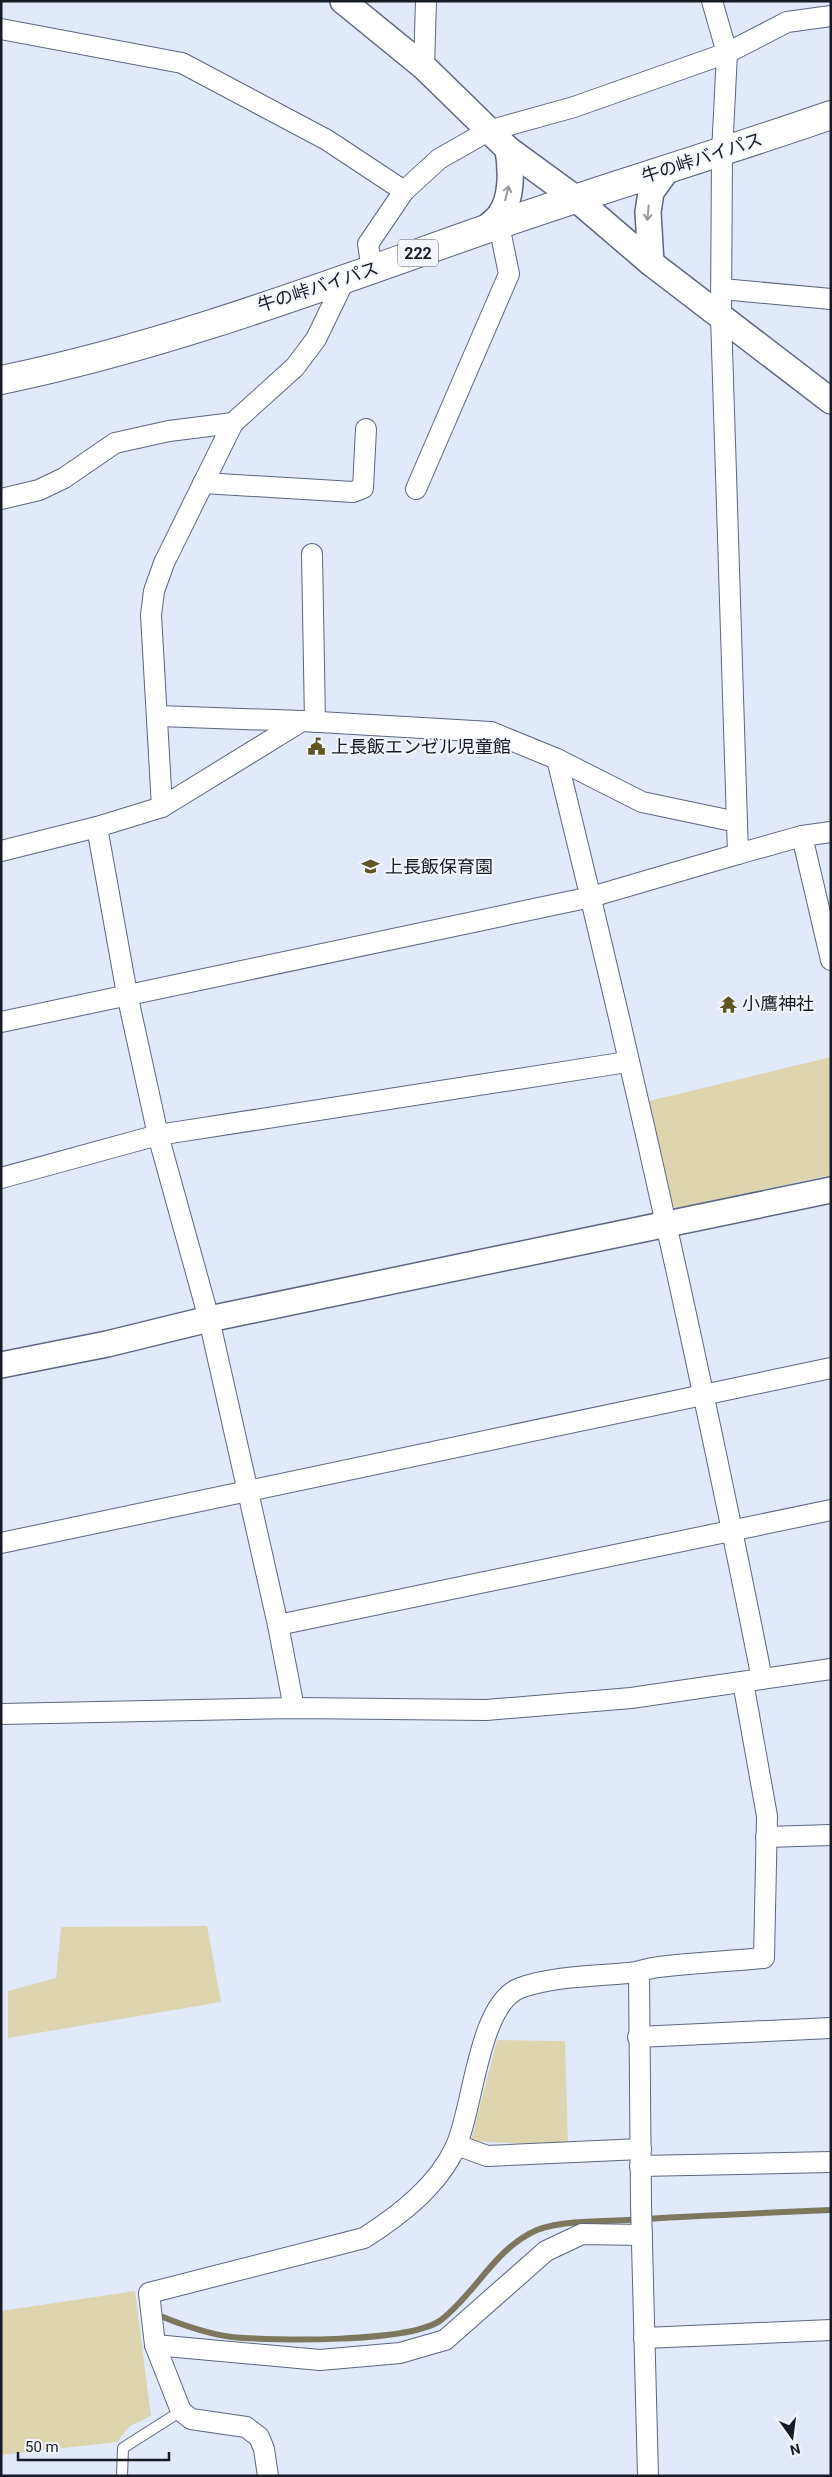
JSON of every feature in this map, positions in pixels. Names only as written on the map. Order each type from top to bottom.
[{"type":"highway","name":"牛の峠バイパス","points":[[1,380],[48,370],[156,340],[344,279],[575,198],[722,153],[831,115]]},
{"type":"street","points":[[342,1],[424,67],[508,149],[575,198],[651,263],[831,401]]},
{"type":"street","points":[[424,67],[426,1]]},
{"type":"street","points":[[712,1],[726,53],[722,153],[722,289],[720,316],[738,854]]},
{"type":"street","points":[[372,269],[368,244],[404,192],[439,159],[488,131],[518,120],[574,106],[726,53],[787,22],[831,16]]},
{"type":"street","points":[[1,29],[182,63],[327,140],[404,192]]},
{"type":"street","points":[[416,489],[509,274],[492,227],[501,214],[512,172],[508,149]]},
{"type":"street","points":[[651,263],[648,212],[652,192],[667,170]]},
{"type":"street","points":[[162,807],[159,716],[152,653],[151,615],[154,592],[164,563],[233,423],[295,367],[311,346],[330,314],[344,279]]},
{"type":"street","points":[[722,289],[831,299]]},
{"type":"street","points":[[1,499],[39,490],[64,478],[115,443],[169,431],[233,423]]},
{"type":"street","points":[[203,483],[353,492],[363,488],[366,429]]},
{"type":"street","points":[[309,722],[312,554]]},
{"type":"street","points":[[159,716],[491,732],[557,759],[642,802],[737,822]]},
{"type":"street","points":[[1,851],[97,827],[162,807],[309,722]]},
{"type":"street","points":[[268,2476],[264,2449],[258,2437],[246,2427],[191,2419],[181,2411],[155,2345],[149,2293],[364,2238],[394,2219],[438,2177],[457,2145],[482,2044],[501,2004],[519,1988],[563,1979],[638,1972],[656,1967],[764,1958],[766,1816],[752,1681],[733,1530],[702,1395],[666,1223],[591,897],[557,759]]},
{"type":"street","points":[[97,827],[128,994],[158,1135],[209,1319],[246,1491],[278,1626],[294,1708]]},
{"type":"street","points":[[1,1022],[591,897],[802,836],[831,832]]},
{"type":"street","points":[[802,836],[831,960]]},
{"type":"street","points":[[1,1178],[158,1135],[628,1062]]},
{"type":"street","points":[[1,1365],[108,1344],[209,1319],[831,1190]]},
{"type":"street","points":[[1,1542],[831,1368]]},
{"type":"street","points":[[278,1626],[831,1510]]},
{"type":"street","points":[[1,1714],[294,1708],[486,1710],[631,1698],[831,1669]]},
{"type":"street","points":[[766,1837],[831,1835]]},
{"type":"street","points":[[638,1972],[641,2204],[648,2476]]},
{"type":"street","points":[[638,2037],[831,2028]]},
{"type":"street","points":[[457,2145],[487,2156],[641,2157],[831,2162]]},
{"type":"street","points":[[155,2345],[320,2360],[400,2353],[445,2340],[546,2251],[582,2234],[642,2235]]},
{"type":"street","points":[[644,2338],[831,2330]]},
{"type":"lane","points":[[122,2476],[123,2448],[181,2411]]},
{"type":"shaded area","points":[[831,1057],[831,1175],[676,1208],[668,1203],[645,1102]]},
{"type":"shaded area","points":[[207,1926],[221,2002],[8,2038],[8,1991],[56,1978],[61,1927]]},
{"type":"shaded area","points":[[497,2040],[565,2041],[568,2146],[471,2141]]},
{"type":"shaded area","points":[[135,2291],[151,2416],[130,2426],[117,2442],[1,2455],[1,2311]]},
{"type":"waterway","points":[[163,2317],[215,2334],[232,2337],[340,2339],[401,2333],[425,2327],[441,2320],[465,2297],[497,2259],[509,2248],[522,2238],[546,2227],[594,2221],[831,2210]]},
{"type":"place","name":"上長飯エンゼル児童館","points":[[317,747]]},
{"type":"place","name":"上長飯保育園","points":[[371,867]]},
{"type":"place","name":"小鷹神社","points":[[728,1004]]}]
